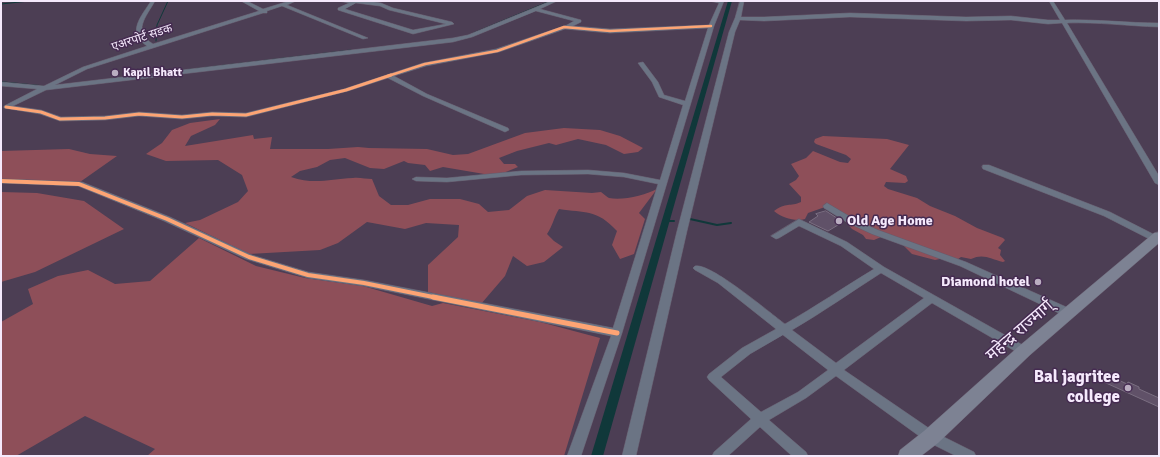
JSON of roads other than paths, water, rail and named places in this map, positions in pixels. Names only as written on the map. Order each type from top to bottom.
[{"type":"highway","name":"महेन्द्र राज्मार्ग्","points":[[907,456],[931,437],[1024,351],[1158,239]]},
{"type":"street","points":[[151,46],[141,38],[139,26],[153,1]]},
{"type":"street","points":[[243,1],[265,12]]},
{"type":"street","name":"एअरपोर्ट सडक","points":[[4,108],[85,68],[151,46],[265,12],[294,1]]},
{"type":"street","points":[[340,1],[354,3],[378,3],[388,6],[391,9],[451,24],[413,32],[340,9],[354,3]]},
{"type":"street","points":[[1,84],[42,88],[453,40],[470,36],[555,1]]},
{"type":"street","points":[[574,456],[617,334],[711,26],[721,2],[711,1]]},
{"type":"street","points":[[629,456],[684,224],[732,32],[738,18],[742,1]]},
{"type":"street","points":[[1051,1],[1159,183]]},
{"type":"street","points":[[283,5],[365,38]]},
{"type":"street","points":[[535,9],[579,21],[568,27]]},
{"type":"street","points":[[738,18],[850,15],[966,19],[1011,18],[1048,22],[1094,21],[1122,24],[1159,25]]},
{"type":"street","points":[[4,108],[41,112],[60,120],[105,118],[139,114],[182,117],[212,114],[246,114],[346,90],[425,64],[497,51],[564,27],[607,31],[711,26]]},
{"type":"street","points":[[641,63],[655,82],[661,96],[688,104]]},
{"type":"street","points":[[389,76],[425,95],[504,130]]},
{"type":"street","points":[[986,167],[1101,211],[1158,239]]},
{"type":"street","points":[[416,179],[447,180],[521,173],[588,172],[624,175],[663,183]]},
{"type":"street","points":[[1,182],[79,184],[167,219],[249,257],[308,275],[364,283],[617,334]]},
{"type":"street","points":[[827,206],[850,221],[875,232],[963,264],[1069,313]]},
{"type":"street","points":[[776,236],[799,222],[844,244],[881,269],[1024,351]]},
{"type":"street","points":[[698,268],[722,281],[835,369],[931,437],[969,456]]},
{"type":"street","points":[[802,456],[714,377],[746,352],[785,331],[881,269]]},
{"type":"street","points":[[719,456],[760,419],[802,395],[932,298]]},
{"type":"waterway","points":[[1,4],[29,1]]},
{"type":"waterway","points":[[156,41],[157,25],[168,1]]},
{"type":"waterway","points":[[473,33],[550,1]]},
{"type":"waterway","points":[[597,456],[730,1]]},
{"type":"waterway","points":[[142,75],[351,50]]},
{"type":"waterway","points":[[1,82],[42,86]]},
{"type":"waterway","points":[[690,219],[717,225],[731,223]]},
{"type":"waterway","points":[[665,221],[674,221]]},
{"type":"place","name":"Kapil Bhatt","points":[[115,73]]},
{"type":"place","name":"Old Age Home","points":[[839,221]]},
{"type":"place","name":"Diamond hotel","points":[[1038,282]]},
{"type":"place","name":"Bal jagritee college","points":[[1128,388]]}]
